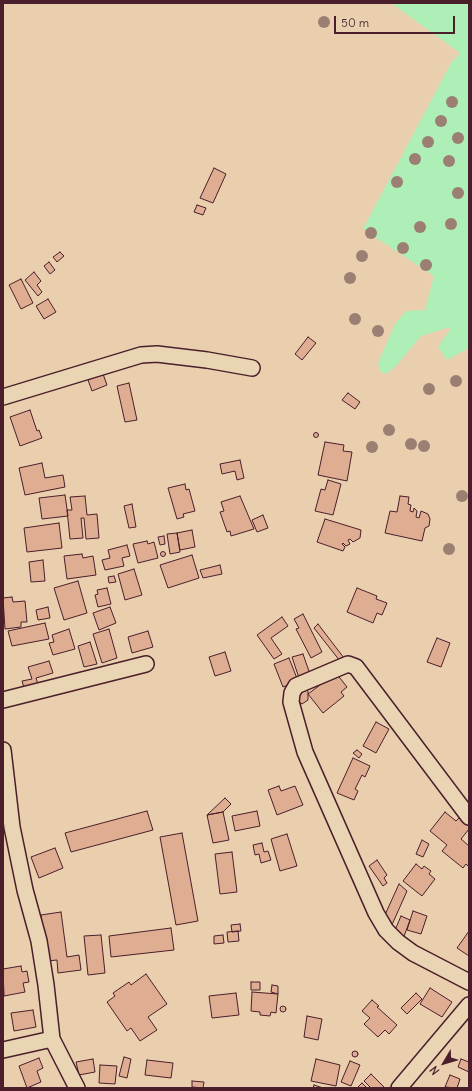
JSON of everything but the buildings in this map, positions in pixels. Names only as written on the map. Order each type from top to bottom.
[{"type":"street","points":[[3,397],[140,354],[157,354],[207,360],[252,368]]},
{"type":"street","points":[[3,700],[146,664]]},
{"type":"street","points":[[469,817],[356,667],[348,664],[296,686],[292,692],[290,702],[305,752],[376,913],[386,930],[398,942],[414,953],[469,982]]},
{"type":"street","points":[[3,750],[12,827],[25,890],[38,941],[46,985],[52,1039],[77,1088]]},
{"type":"street","points":[[399,1088],[469,1005]]},
{"type":"street","points":[[3,1050],[52,1039]]},
{"type":"green space","points":[[391,3],[469,3],[469,348],[447,360],[438,347],[449,331],[450,327],[421,336],[396,366],[386,374],[380,371],[378,363],[395,324],[406,311],[425,310],[434,276],[363,229],[451,63],[460,53]]}]
